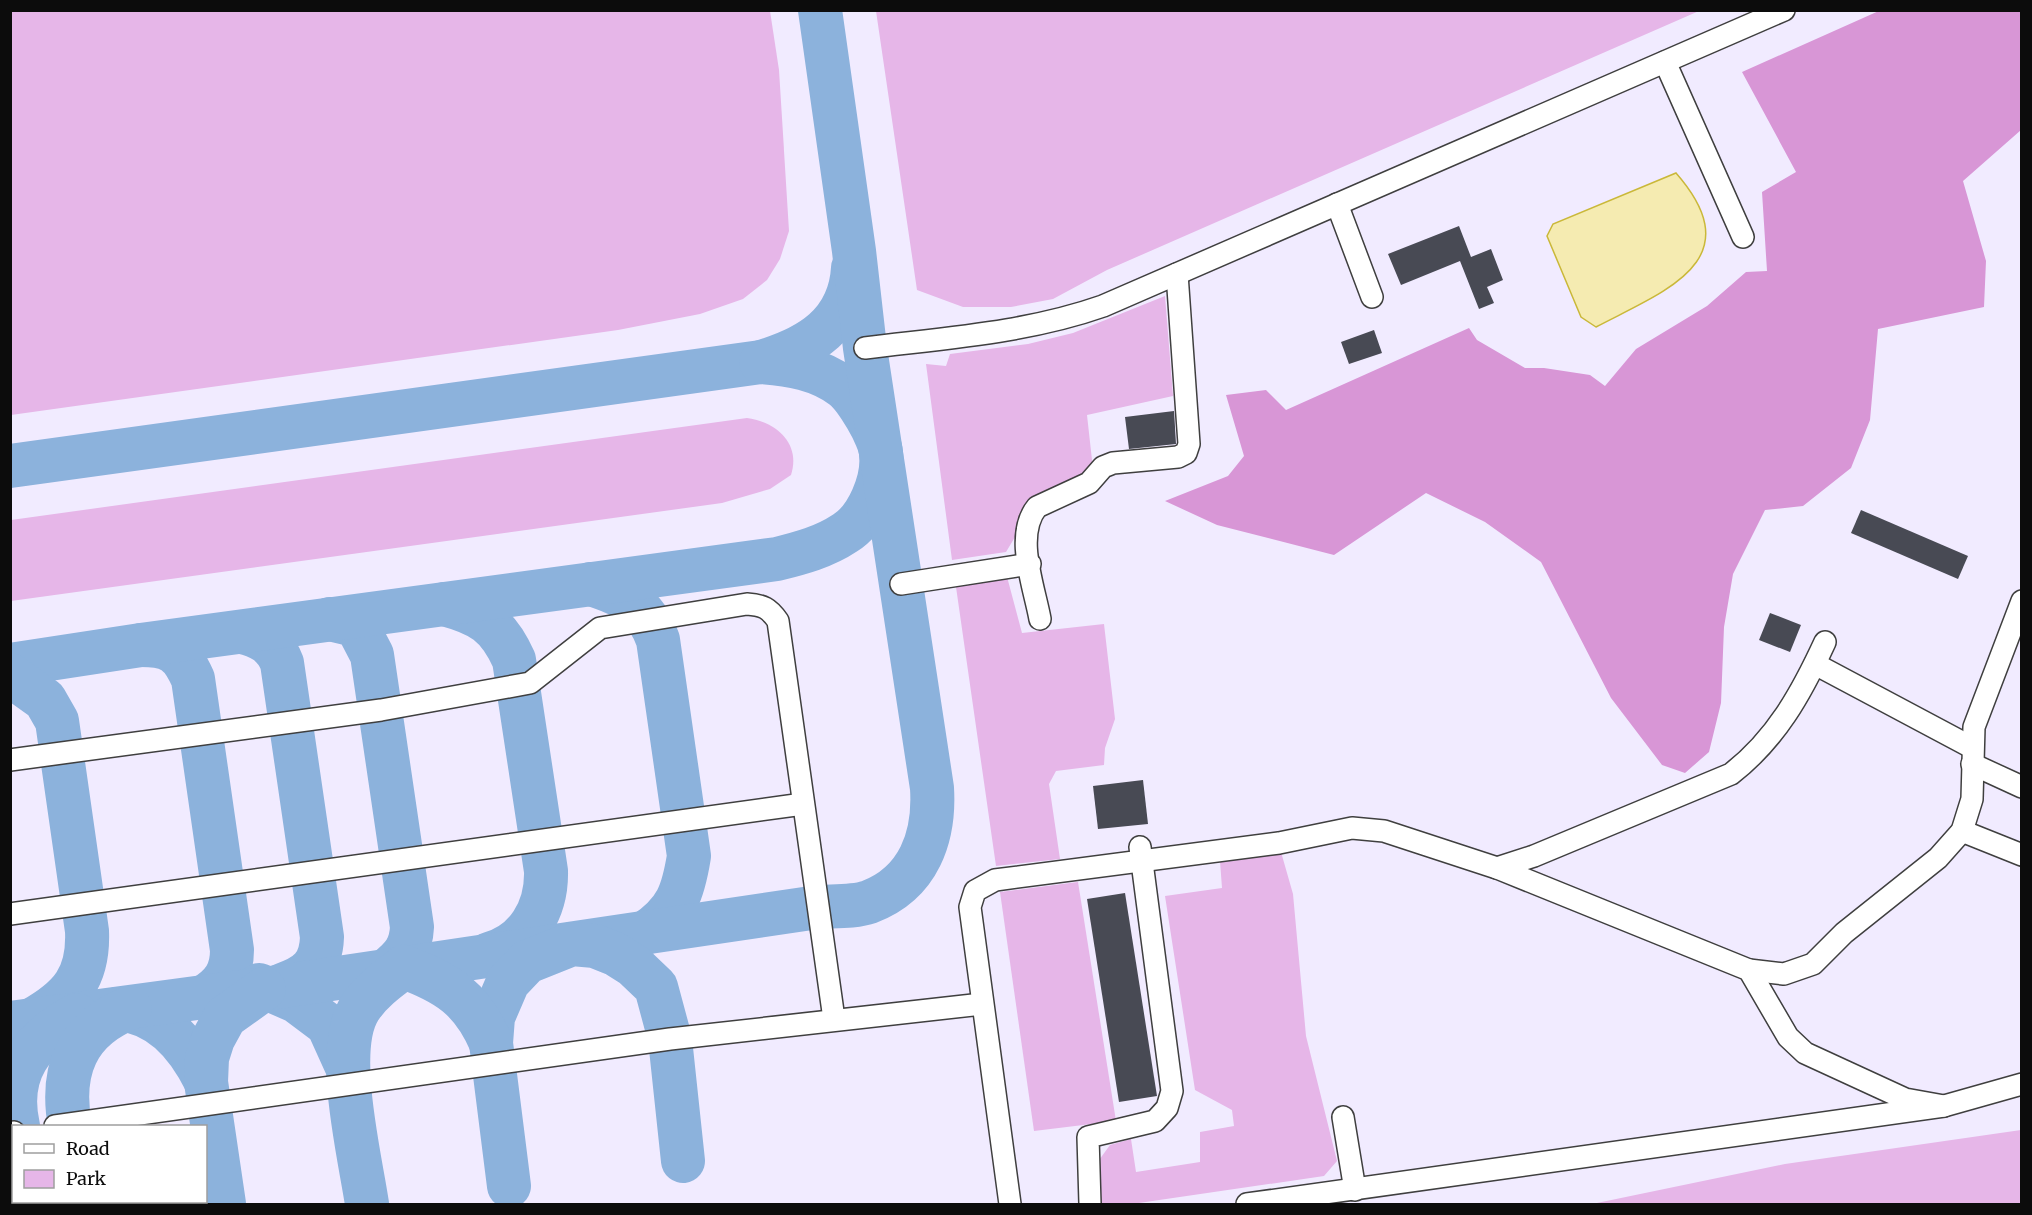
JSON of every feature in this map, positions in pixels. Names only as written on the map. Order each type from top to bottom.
[{"type":"lane","points":[[865,348],[1032,327],[1065,319],[1177,274],[1784,10]]},
{"type":"lane","points":[[1665,62],[1743,237]]},
{"type":"lane","points":[[1337,204],[1372,297]]},
{"type":"lane","points":[[1040,619],[1026,537],[1032,513],[1037,507],[1089,483],[1104,467],[1113,463],[1178,457],[1186,453],[1189,444],[1177,274]]},
{"type":"lane","points":[[901,584],[1030,564]]},
{"type":"lane","points":[[1010,1204],[970,907],[975,891],[995,880],[1142,855],[1279,843],[1352,828],[1384,831],[1497,868],[1749,970],[1784,974],[1813,964],[1844,933],[1938,858],[1962,831],[1972,799],[1974,727],[2021,603]]},
{"type":"lane","points":[[10,760],[381,710],[530,683],[600,628],[747,604],[770,609],[778,621],[834,1019]]},
{"type":"lane","points":[[1497,868],[1534,856],[1731,774],[1755,756],[1776,732],[1825,642]]},
{"type":"lane","points":[[1815,664],[2022,787]]},
{"type":"lane","points":[[10,914],[803,804]]},
{"type":"lane","points":[[1962,831],[2022,855]]},
{"type":"lane","points":[[1090,1204],[1088,1137],[1155,1121],[1167,1108],[1172,1091],[1142,855]]},
{"type":"lane","points":[[1749,970],[1788,1037],[1805,1053],[1905,1099],[1944,1106]]},
{"type":"lane","points":[[74,1125],[133,1122],[670,1039],[982,1004]]},
{"type":"lane","points":[[1247,1204],[1944,1106],[2022,1084]]},
{"type":"lane","points":[[1343,1117],[1355,1190]]},
{"type":"green space","points":[[876,10],[1699,11],[1107,270],[1053,299],[1011,307],[963,307],[917,290]]},
{"type":"green space","points":[[10,11],[770,11],[779,70],[789,231],[780,259],[767,280],[743,299],[700,314],[618,330],[11,415]]},
{"type":"green space","points":[[1165,296],[1173,396],[1087,415],[1093,469],[1061,485],[1021,527],[1006,552],[952,560],[926,364],[946,366],[950,354],[1028,344],[1073,333]]},
{"type":"green space","points":[[747,418],[768,424],[784,436],[793,454],[791,475],[770,489],[722,503],[11,601],[11,520]]},
{"type":"green space","points":[[1006,573],[1022,633],[1104,624],[1115,719],[1105,748],[1104,765],[1056,771],[1049,784],[1060,859],[996,866],[955,580]]},
{"type":"green space","points":[[1281,852],[1293,894],[1306,1036],[1337,1161],[1324,1176],[1132,1204],[1099,1204],[1094,1167],[1110,1145],[1131,1139],[1136,1172],[1200,1162],[1200,1132],[1234,1126],[1232,1110],[1195,1090],[1165,896],[1222,888],[1220,861]]},
{"type":"green space","points":[[1078,882],[1116,1121],[1034,1131],[1000,892]]},
{"type":"green space","points":[[2021,1130],[2021,1204],[1592,1204],[1785,1164]]},
{"type":"shaded area","points":[[1881,10],[2021,11],[2021,130],[1963,181],[1986,261],[1984,307],[1878,329],[1870,420],[1851,468],[1803,506],[1765,510],[1733,574],[1724,627],[1721,703],[1709,752],[1685,773],[1662,765],[1611,698],[1541,562],[1485,522],[1426,493],[1334,555],[1217,525],[1165,501],[1228,476],[1244,456],[1226,395],[1266,390],[1286,410],[1469,328],[1477,340],[1525,368],[1544,368],[1590,375],[1605,386],[1636,349],[1707,306],[1746,272],[1767,271],[1762,192],[1796,172],[1742,72]]},
{"type":"shaded area","points":[[1676,173],[1697,203],[1706,229],[1702,251],[1690,270],[1671,286],[1596,327],[1581,317],[1547,236],[1553,224]]},
{"type":"building","points":[[1459,226],[1471,257],[1491,249],[1503,280],[1487,287],[1494,303],[1479,309],[1460,261],[1401,285],[1388,254]]},
{"type":"building","points":[[1374,330],[1382,353],[1349,364],[1341,342]]},
{"type":"building","points":[[1174,411],[1176,444],[1129,449],[1125,417]]},
{"type":"building","points":[[1861,510],[1968,556],[1958,579],[1851,533]]},
{"type":"building","points":[[1770,613],[1801,625],[1790,652],[1759,640]]},
{"type":"building","points":[[1143,780],[1148,824],[1098,829],[1093,786]]},
{"type":"building","points":[[1125,893],[1157,1096],[1119,1102],[1087,899]]},
{"type":"taxiway","points":[[10,1023],[264,989],[818,907],[857,905],[886,894],[912,870],[927,841],[932,788],[865,348],[854,251],[820,10]]},
{"type":"taxiway","points":[[10,665],[141,645],[777,559],[821,546],[853,527],[867,509],[880,475],[880,446],[867,418],[843,387],[804,368],[761,362],[795,349],[824,331],[844,304],[850,288],[853,268]]},
{"type":"taxiway","points":[[10,466],[761,362]]},
{"type":"taxiway","points":[[591,584],[624,597],[640,609],[658,640],[689,856],[677,900],[665,917],[645,933]]},
{"type":"taxiway","points":[[444,604],[468,612],[487,622],[502,637],[514,660],[546,871],[543,899],[532,923],[514,942],[489,954]]},
{"type":"taxiway","points":[[330,619],[351,624],[359,630],[372,655],[412,927],[410,941],[405,952],[387,970]]},
{"type":"taxiway","points":[[242,632],[266,642],[279,656],[282,663],[322,937],[319,955],[312,968],[300,978],[282,985]]},
{"type":"taxiway","points":[[141,645],[151,645],[174,652],[184,662],[193,679],[232,950],[232,958],[225,978],[204,997]]},
{"type":"taxiway","points":[[10,675],[45,700],[57,721],[87,931],[85,961],[75,984],[57,1003],[32,1020]]},
{"type":"taxiway","points":[[509,1186],[491,1043],[493,1017],[508,982],[527,962],[572,944],[595,946],[615,954],[634,966],[656,987],[670,1039],[683,1161]]},
{"type":"taxiway","points":[[367,1204],[355,1132],[349,1075],[352,1026],[364,1002],[404,967],[433,979],[457,994],[476,1015],[491,1043]]},
{"type":"taxiway","points":[[259,985],[296,1001],[328,1025],[347,1067]]},
{"type":"taxiway","points":[[224,1204],[206,1082],[207,1058],[213,1039],[225,1017],[264,989]]},
{"type":"taxiway","points":[[70,1125],[67,1106],[68,1087],[70,1070],[76,1054],[96,1028],[130,1008]]},
{"type":"taxiway","points":[[117,1009],[147,1016],[171,1033],[191,1055],[206,1082]]},
{"type":"taxiway","points":[[18,1125],[15,1107],[16,1090],[26,1060],[47,1035],[77,1015]]}]
